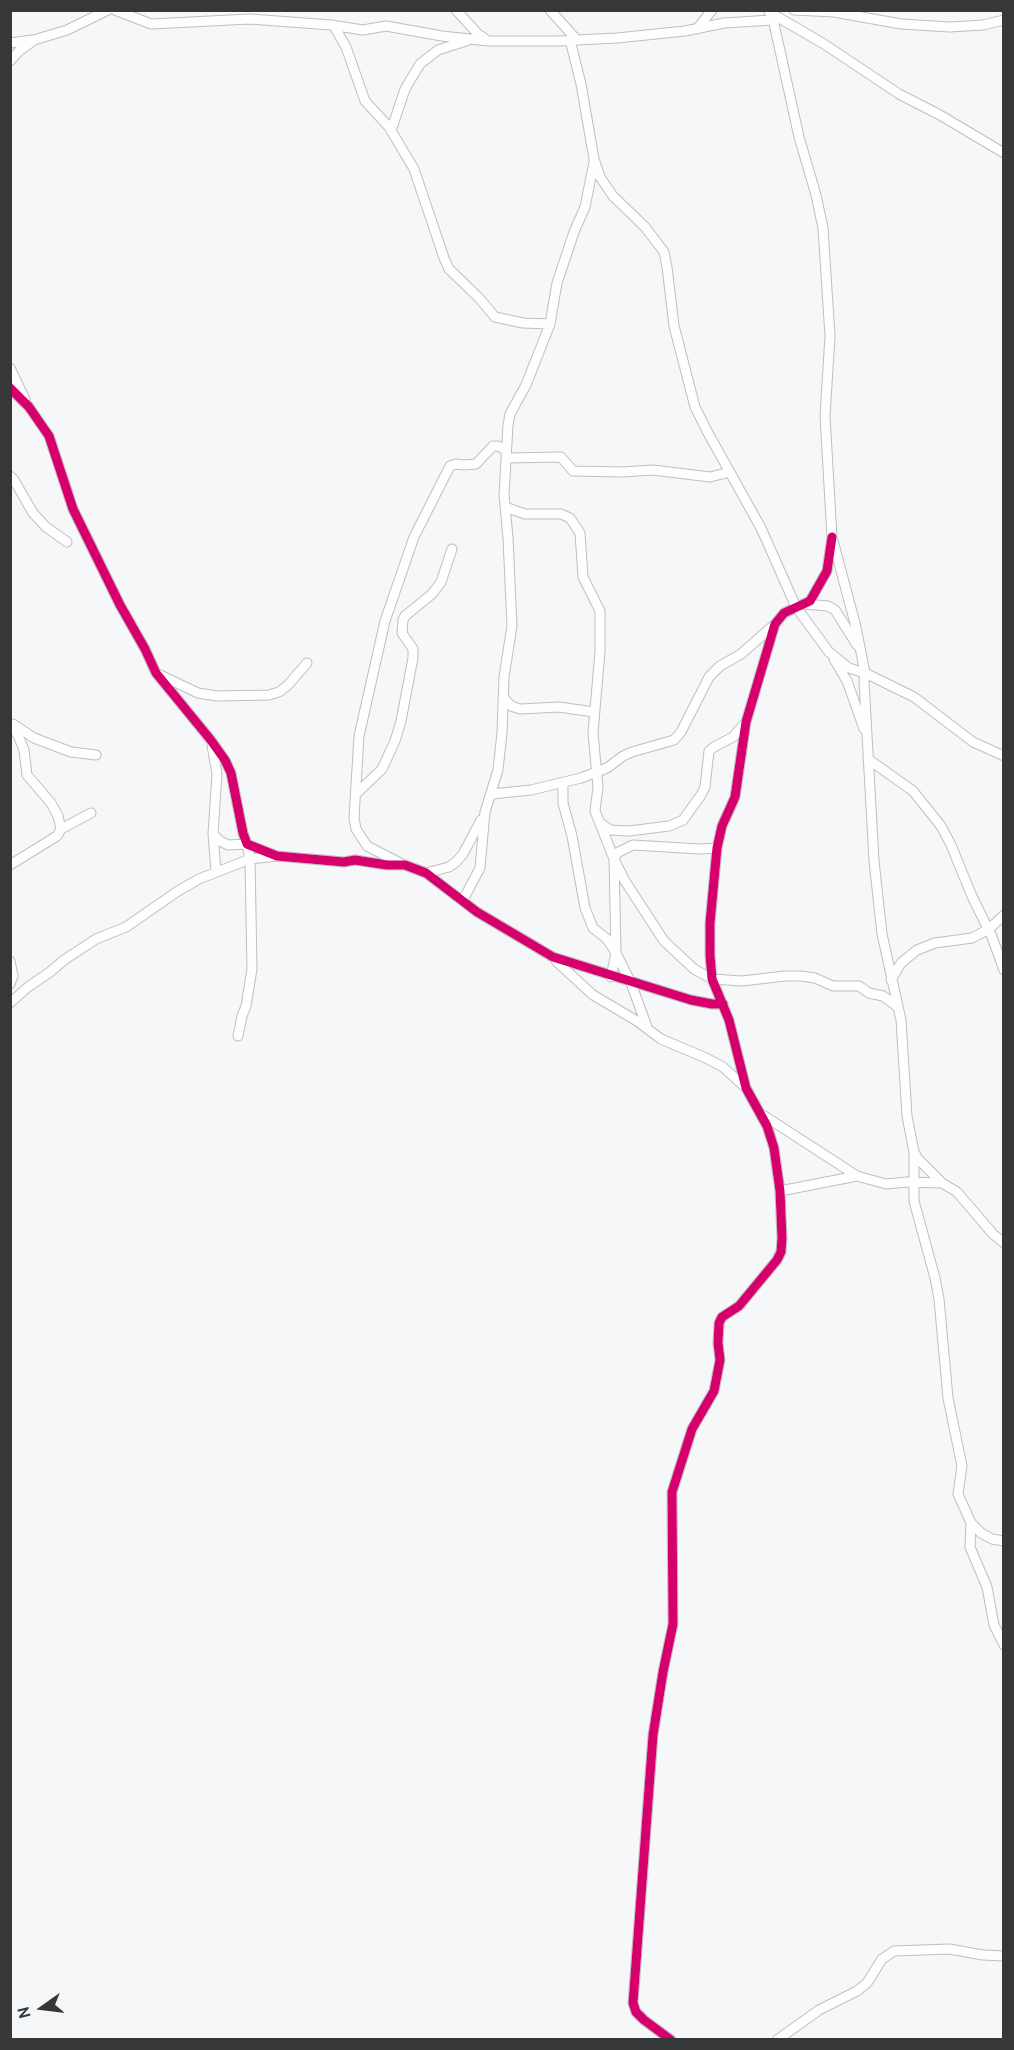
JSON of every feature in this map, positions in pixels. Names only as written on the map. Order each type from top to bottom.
[{"type":"street","points":[[10,43],[34,40],[67,30],[108,10]]},
{"type":"street","points":[[115,10],[156,24],[250,19],[334,26],[354,30],[371,29]]},
{"type":"street","points":[[243,10],[250,19]]},
{"type":"street","points":[[456,10],[478,34],[488,41]]},
{"type":"street","points":[[550,10],[573,40],[594,159],[604,185],[645,227],[664,252],[674,326],[695,406],[801,606],[847,681],[867,740]]},
{"type":"street","points":[[697,28],[712,10]]},
{"type":"street","points":[[794,10],[834,12],[901,24],[950,27],[977,26],[1004,20]]},
{"type":"street","points":[[492,794],[563,783],[596,773],[623,756],[678,737],[709,677],[720,666],[741,654],[784,613],[810,601],[827,572],[832,537],[825,416],[830,336],[824,228],[770,14]]},
{"type":"street","points":[[341,38],[381,26],[391,26],[468,40],[617,38],[697,28],[770,14],[824,44],[899,94],[1004,153]]},
{"type":"street","points":[[334,26],[350,58],[365,101],[391,131],[414,169],[444,258],[454,274],[499,319],[550,324]]},
{"type":"street","points":[[10,61],[34,40]]},
{"type":"street","points":[[391,131],[405,89],[420,64],[438,50],[468,40]]},
{"type":"street","points":[[426,873],[449,867],[463,854],[492,794],[500,753],[504,677],[512,626],[504,489],[506,435],[510,414],[526,385],[550,324],[557,283],[585,207],[594,159]]},
{"type":"street","points":[[10,369],[29,407],[49,436],[74,508],[120,605],[156,673],[210,739],[231,773],[250,859],[252,969],[249,993],[238,1036]]},
{"type":"street","points":[[10,388],[29,407]]},
{"type":"street","points":[[723,1004],[691,1000],[611,977],[553,957],[477,912],[426,873],[374,851],[360,836],[354,818],[359,736],[385,621],[414,537],[450,466],[476,464],[493,446],[498,446],[506,454],[561,457],[573,471],[653,470],[710,477],[730,472]]},
{"type":"street","points":[[10,476],[33,513],[46,527],[67,542]]},
{"type":"street","points":[[505,507],[525,514],[561,514],[570,518],[580,533],[583,577],[600,611],[600,651],[594,712],[594,759],[598,787],[595,811],[625,881],[664,941],[694,969],[712,979],[742,981],[785,976],[815,978],[833,986],[859,986],[869,993],[883,996],[898,1007]]},
{"type":"street","points":[[832,537],[856,627],[865,673],[874,861],[882,934],[898,1007],[906,1073],[907,1116],[914,1152],[914,1201],[939,1299],[948,1398],[962,1466],[958,1494],[971,1522],[981,1533],[992,1539],[1004,1541]]},
{"type":"street","points":[[356,794],[382,769],[402,721],[413,658],[412,649],[402,633],[402,620],[429,598],[441,582],[452,549]]},
{"type":"street","points":[[801,606],[828,606],[835,610],[861,652]]},
{"type":"street","points":[[671,2040],[644,2020],[636,2012],[633,2003],[653,1735],[663,1672],[674,1624],[672,1492],[692,1429],[714,1390],[720,1360],[718,1331],[722,1317],[739,1305],[777,1260],[781,1252],[780,1191],[774,1148],[761,1114],[746,1088],[729,1020],[712,979],[710,955],[710,923],[717,848],[722,826],[735,797],[746,722],[775,624]]},
{"type":"street","points":[[831,654],[849,668],[865,673],[914,697],[973,742],[1004,756]]},
{"type":"street","points":[[156,673],[198,693],[217,696],[269,695],[279,692],[288,685],[308,663]]},
{"type":"street","points":[[503,697],[511,706],[520,709],[559,707],[594,712]]},
{"type":"street","points":[[599,822],[609,830],[629,831],[669,826],[683,820],[705,787],[710,752],[714,747],[733,737],[746,722]]},
{"type":"street","points":[[10,724],[34,738],[71,752],[96,755]]},
{"type":"street","points":[[10,724],[18,735],[24,750],[27,775],[51,803],[58,816],[61,829]]},
{"type":"street","points":[[210,739],[217,774],[213,834],[216,871]]},
{"type":"street","points":[[868,759],[913,791],[937,820],[951,845],[1004,970]]},
{"type":"street","points":[[563,783],[563,803],[572,836],[585,908],[593,928],[607,939],[616,953],[631,983],[647,1027]]},
{"type":"street","points":[[463,900],[480,868],[485,812]]},
{"type":"street","points":[[10,865],[57,836],[61,829],[91,813]]},
{"type":"street","points":[[213,834],[228,845],[247,844],[277,856]]},
{"type":"street","points":[[611,977],[616,953],[614,859],[620,850],[633,845],[717,848]]},
{"type":"street","points":[[10,1003],[64,960],[96,939],[126,927],[178,891],[216,871],[250,859],[277,856],[344,862],[355,860],[405,866]]},
{"type":"street","points":[[891,980],[901,963],[923,947],[972,938],[988,929],[1004,915]]},
{"type":"street","points":[[553,957],[593,995],[647,1027],[661,1039],[723,1067],[746,1088]]},
{"type":"street","points":[[10,961],[13,976],[10,984]]},
{"type":"street","points":[[761,1114],[857,1176],[886,1184],[942,1183]]},
{"type":"street","points":[[914,1152],[942,1183],[957,1192],[993,1234],[1004,1243]]},
{"type":"street","points":[[780,1191],[857,1176]]},
{"type":"street","points":[[971,1522],[970,1547],[987,1587],[994,1625],[1004,1645]]},
{"type":"street","points":[[777,2040],[819,2010],[860,1990],[882,1959],[894,1951],[949,1948],[983,1955],[1004,1956]]},
{"type":"cycle path","points":[[10,388],[29,407],[49,436],[73,509],[156,673],[225,760],[231,773],[247,844],[277,856],[405,865],[426,873],[477,912],[553,957],[691,1000],[723,1004]]},
{"type":"cycle path","points":[[671,2040],[644,2020],[636,2012],[633,2003],[653,1735],[673,1624],[672,1492],[692,1429],[714,1391],[720,1360],[719,1323],[722,1317],[739,1306],[777,1260],[781,1252],[782,1238],[780,1191],[774,1148],[767,1126],[746,1088],[729,1020],[712,979],[710,923],[717,848],[722,826],[735,797],[746,722],[775,624],[784,613],[810,601],[827,571],[832,537]]}]
